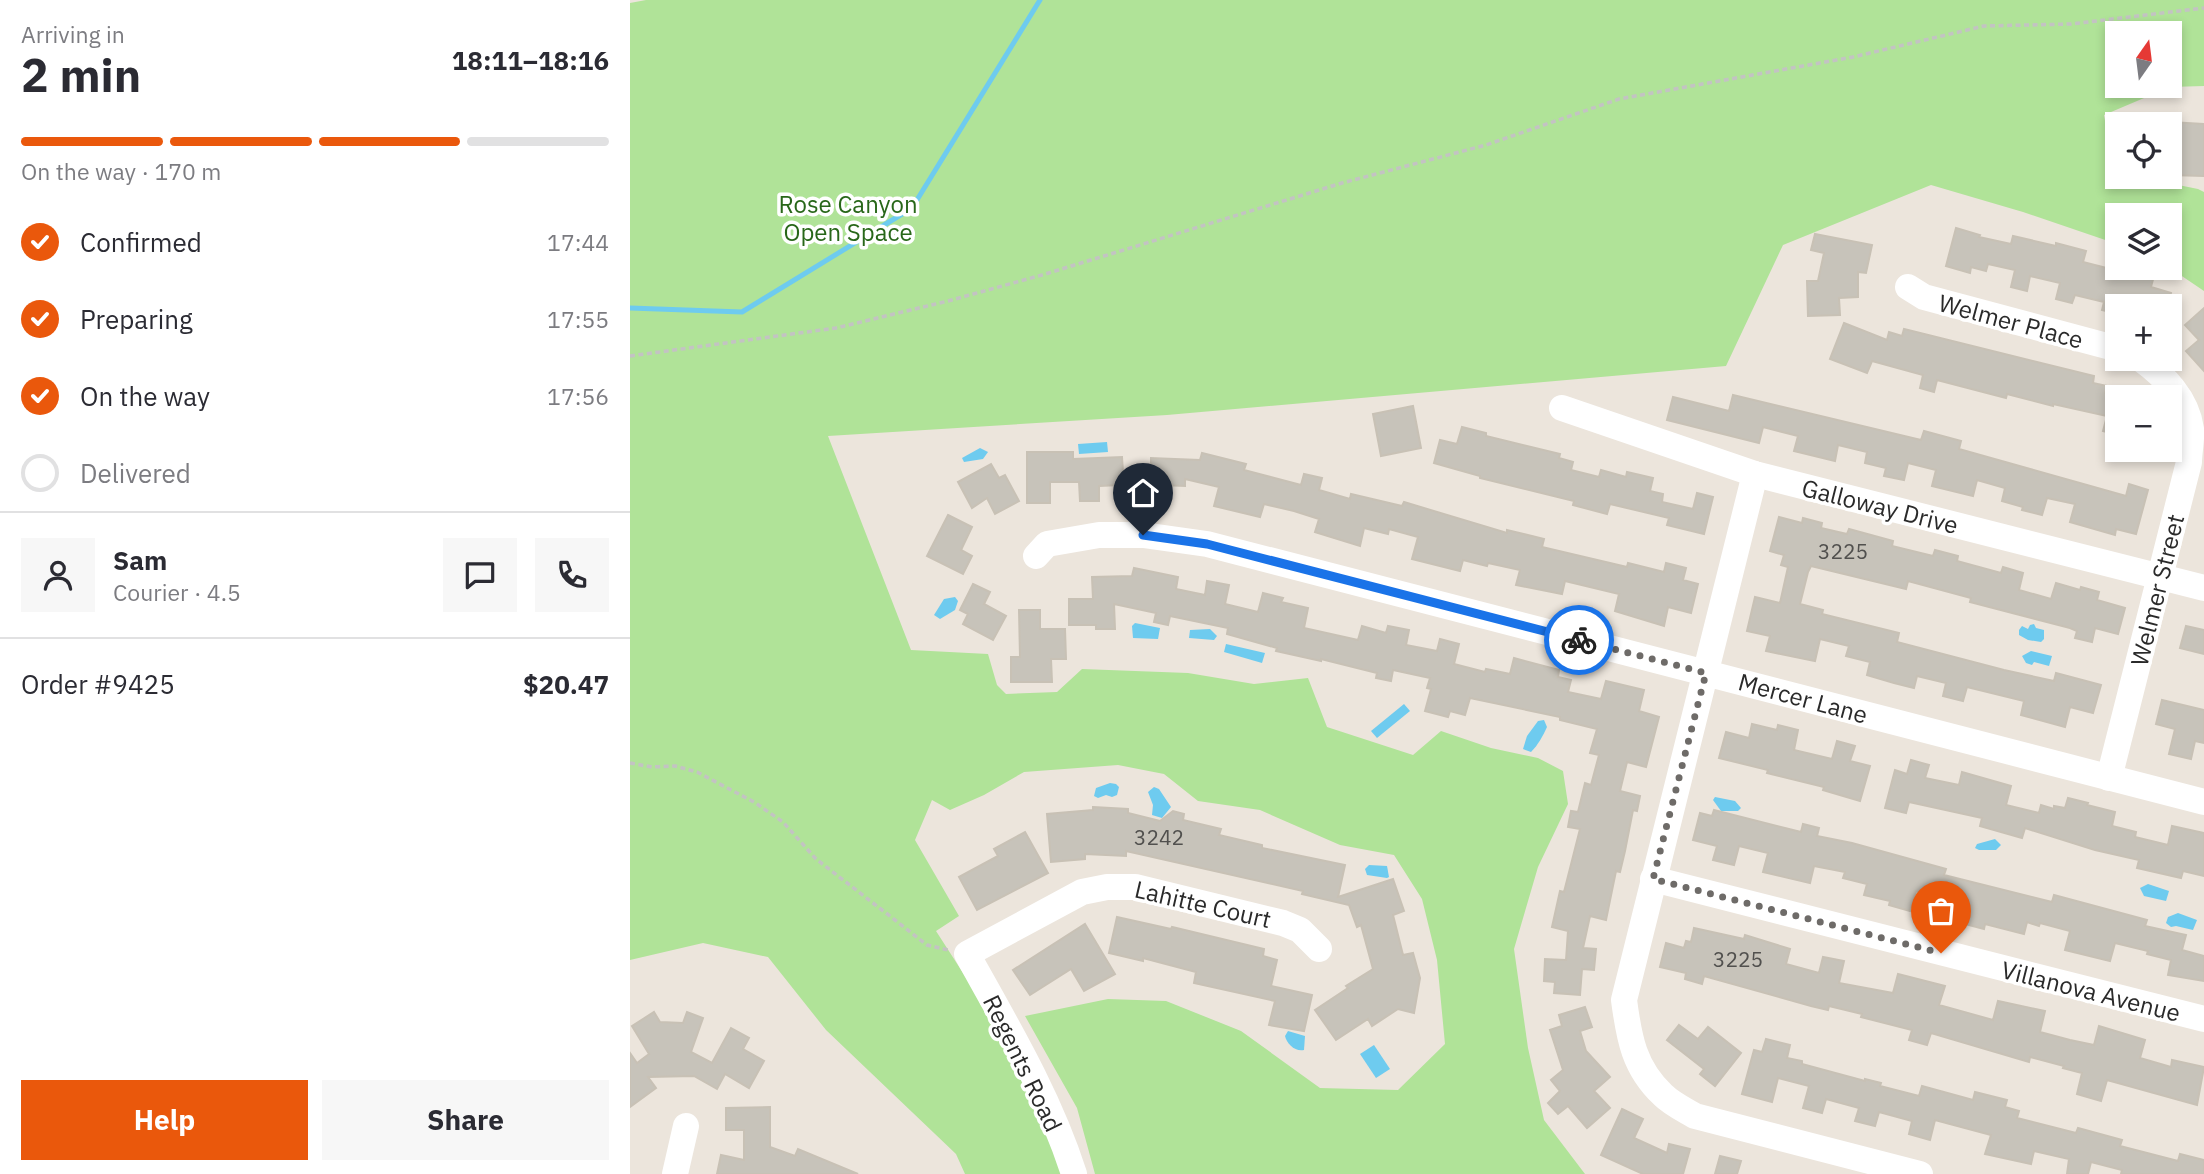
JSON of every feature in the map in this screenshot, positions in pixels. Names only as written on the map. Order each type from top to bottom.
[{"type":"street","name":"Welmer Place","points":[[1908,286],[1924,297],[2105,346]]},
{"type":"street","name":"Welmer Street","points":[[2109,778],[2189,462],[2190,429],[2182,401],[2156,371]]},
{"type":"street","name":"Galloway Drive","points":[[1562,408],[1755,474],[2204,588]]},
{"type":"street","points":[[1755,474],[1624,1000],[1629,1041],[1642,1069],[1664,1096],[1695,1116],[1920,1174]]},
{"type":"street","name":"Mercer Lane","points":[[1036,556],[1047,544],[1099,535],[1143,535],[1207,544],[2204,802]]},
{"type":"street","name":"Villanova Avenue","points":[[1653,879],[2204,1019]]},
{"type":"street","name":"Lahitte Court","points":[[967,954],[1082,892],[1120,886],[1135,887],[1283,923],[1300,930],[1320,949]]},
{"type":"street","name":"Regents Road","points":[[967,954],[1031,1068],[1054,1119],[1074,1174]]},
{"type":"street","points":[[676,1174],[686,1126]]},
{"type":"path","points":[[630,356],[836,328],[948,301],[1342,183],[1486,145],[1619,99],[1853,57],[1984,26],[2071,24],[2204,8]]},
{"type":"path","points":[[630,762],[652,767],[675,766],[698,772],[754,802],[783,822],[816,859],[927,945],[967,954]]},
{"type":"green space","name":"Rose Canyon Open Space","points":[[646,0],[2204,0],[2204,86],[2182,87],[2182,21],[2105,21],[2105,98],[2144,98],[2105,112],[2104,115],[2105,189],[2182,189],[2182,186],[2204,192],[2204,291],[2182,276],[2182,203],[2105,203],[2105,240],[1931,185],[1783,245],[1726,366],[1167,415],[828,436],[911,650],[988,654],[997,685],[1006,694],[1057,692],[1082,669],[1188,673],[1254,684],[1308,678],[1327,727],[1413,755],[1441,731],[1491,748],[1538,758],[1563,771],[1568,804],[1538,867],[1514,949],[1528,1048],[1544,1120],[1585,1174],[1095,1174],[1077,1108],[1025,1016],[1108,999],[1166,1001],[1241,1031],[1320,1088],[1398,1090],[1445,1044],[1437,960],[1422,899],[1394,855],[1340,845],[1260,810],[1198,801],[1164,774],[1118,765],[1024,772],[984,795],[950,810],[932,800],[915,840],[959,916],[936,931],[983,1004],[1018,1067],[1063,1174],[965,1174],[956,1154],[826,1030],[768,957],[703,943],[630,960],[630,3]]},
{"type":"water","points":[[1107,442],[1108,452],[1079,454],[1078,444]]},
{"type":"water","points":[[980,448],[988,452],[983,459],[964,462],[962,458]]},
{"type":"water","points":[[955,597],[958,601],[955,610],[940,619],[934,615],[944,599]]},
{"type":"water","points":[[1135,623],[1160,628],[1158,639],[1133,638],[1132,626]]},
{"type":"water","points":[[2034,624],[2036,628],[2044,630],[2044,639],[2041,642],[2019,635],[2022,626],[2028,629]]},
{"type":"water","points":[[1210,629],[1217,636],[1214,640],[1189,638],[1190,630]]},
{"type":"water","points":[[1226,644],[1265,653],[1262,663],[1224,652]]},
{"type":"water","points":[[2031,651],[2052,656],[2049,666],[2026,663],[2022,656]]},
{"type":"water","points":[[1404,704],[1410,711],[1377,738],[1371,731]]},
{"type":"water","points":[[1544,720],[1547,727],[1538,743],[1531,752],[1523,749],[1527,736],[1538,721]]},
{"type":"water","points":[[1110,783],[1119,787],[1117,795],[1098,798],[1094,796],[1096,788]]},
{"type":"water","points":[[1154,787],[1159,789],[1171,807],[1162,818],[1152,815],[1153,805],[1148,792]]},
{"type":"water","points":[[1715,797],[1735,801],[1741,808],[1738,811],[1721,811],[1713,800]]},
{"type":"water","points":[[1995,839],[2001,845],[1996,850],[1975,848],[1977,844]]},
{"type":"water","points":[[1369,865],[1387,866],[1389,877],[1367,875],[1365,869]]},
{"type":"water","points":[[2148,884],[2169,891],[2166,901],[2144,896],[2140,888]]},
{"type":"water","points":[[2178,913],[2197,920],[2193,930],[2171,927],[2166,923],[2168,917]]},
{"type":"water","points":[[1288,1031],[1305,1036],[1304,1050],[1295,1049],[1290,1044],[1285,1036]]},
{"type":"water","points":[[1374,1045],[1390,1069],[1376,1078],[1360,1054]]},
{"type":"building","points":[[2182,123],[2204,124],[2204,176],[2182,175]]},
{"type":"building","points":[[1956,228],[1980,235],[1979,237],[2011,244],[2013,236],[2086,251],[2083,262],[2105,268],[2105,280],[2153,280],[2151,287],[2171,293],[2105,294],[2105,311],[2102,310],[2104,302],[2075,295],[2072,303],[2056,299],[2060,283],[2030,276],[2027,291],[2011,287],[2015,270],[1988,264],[1986,271],[1971,267],[1970,273],[1946,266]]},
{"type":"building","points":[[1815,234],[1872,245],[1866,273],[1858,272],[1858,297],[1839,298],[1840,315],[1808,316],[1807,281],[1818,281],[1824,253],[1811,250]]},
{"type":"building","points":[[2204,308],[2204,371],[2186,351],[2199,340],[2185,325]]},
{"type":"building","points":[[1844,323],[1887,340],[1889,332],[1902,336],[1904,329],[2094,376],[2093,383],[2105,386],[2105,416],[2007,394],[2006,398],[1937,380],[1934,392],[1920,388],[1923,375],[1872,361],[1867,373],[1830,359]]},
{"type":"building","points":[[1733,395],[1921,440],[1924,431],[1961,441],[1959,449],[2126,496],[2129,484],[2148,490],[2136,534],[2116,529],[2115,535],[2070,522],[2075,504],[2047,498],[2042,515],[2022,510],[2023,507],[2002,501],[2005,488],[1977,480],[1973,496],[1932,486],[1936,470],[1908,463],[1904,480],[1884,476],[1886,468],[1865,463],[1867,452],[1838,445],[1835,461],[1794,451],[1798,436],[1763,427],[1759,443],[1667,420],[1673,397],[1729,411]]},
{"type":"building","points":[[1413,406],[1421,448],[1381,456],[1373,414]]},
{"type":"building","points":[[1462,427],[1486,433],[1486,436],[1560,454],[1559,458],[1573,462],[1571,470],[1599,477],[1601,470],[1626,477],[1627,472],[1653,478],[1650,491],[1663,494],[1662,502],[1693,509],[1697,493],[1713,497],[1704,534],[1667,525],[1669,518],[1610,504],[1607,514],[1573,505],[1574,501],[1480,478],[1434,463],[1440,440],[1457,444]]},
{"type":"building","points":[[1027,452],[1073,452],[1073,459],[1122,457],[1123,472],[1151,472],[1151,458],[1200,460],[1202,453],[1246,464],[1244,470],[1301,485],[1304,474],[1322,478],[1319,490],[1350,499],[1351,494],[1402,506],[1404,502],[1507,533],[1507,530],[1544,539],[1542,547],[1627,567],[1628,563],[1664,572],[1666,563],[1686,568],[1683,580],[1698,584],[1691,613],[1668,607],[1664,626],[1615,611],[1619,594],[1565,581],[1562,594],[1516,585],[1520,570],[1463,560],[1460,571],[1412,559],[1418,537],[1389,529],[1388,534],[1364,528],[1360,546],[1315,532],[1319,519],[1294,511],[1264,504],[1260,517],[1214,506],[1219,487],[1185,479],[1185,486],[1160,485],[1160,499],[1142,499],[1142,484],[1099,486],[1099,501],[1080,501],[1079,482],[1050,482],[1050,503],[1027,503]]},
{"type":"building","points":[[991,464],[999,478],[1005,475],[1019,501],[995,514],[987,498],[972,508],[958,482]]},
{"type":"building","points":[[948,515],[972,527],[961,550],[972,556],[963,574],[927,556]]},
{"type":"building","points":[[1779,517],[1802,523],[1803,518],[1822,523],[1821,528],[1847,534],[1849,529],[1893,541],[1892,546],[1933,556],[1935,550],[1958,556],[1957,561],[2001,573],[2003,567],[2023,573],[2019,590],[2051,599],[2056,583],[2099,592],[2097,600],[2125,608],[2118,634],[2095,628],[2092,642],[2075,638],[2077,631],[2070,628],[1970,602],[1971,598],[1908,581],[1906,589],[1811,566],[1808,572],[1800,604],[1823,610],[1822,614],[1899,633],[1897,642],[2054,681],[2056,673],[2101,685],[2093,713],[2070,707],[2065,727],[2021,715],[2024,701],[1967,687],[1963,701],[1943,696],[1946,683],[1917,676],[1914,688],[1894,683],[1867,675],[1870,662],[1846,656],[1849,646],[1820,639],[1815,661],[1766,651],[1770,636],[1747,631],[1755,597],[1780,603],[1788,567],[1781,565],[1784,555],[1770,551]]},
{"type":"building","points":[[1134,568],[1178,577],[1176,589],[1205,595],[1207,581],[1229,585],[1225,604],[1258,612],[1263,593],[1283,598],[1281,602],[1308,608],[1304,628],[1358,640],[1362,626],[1386,633],[1388,626],[1409,630],[1406,645],[1437,651],[1440,639],[1459,644],[1454,664],[1485,672],[1486,669],[1510,674],[1514,658],[1559,670],[1558,677],[1571,680],[1568,692],[1601,699],[1606,681],[1644,690],[1639,711],[1659,717],[1646,767],[1627,762],[1620,791],[1640,796],[1637,811],[1633,810],[1620,872],[1616,871],[1606,920],[1590,916],[1583,948],[1596,949],[1594,970],[1582,969],[1580,995],[1554,993],[1555,982],[1544,981],[1545,959],[1566,960],[1568,931],[1552,927],[1560,891],[1564,892],[1580,829],[1568,827],[1571,811],[1578,812],[1585,783],[1591,785],[1599,755],[1590,753],[1597,729],[1560,720],[1560,717],[1470,698],[1465,715],[1450,711],[1448,717],[1425,711],[1431,689],[1427,688],[1430,678],[1393,670],[1391,681],[1376,678],[1377,673],[1276,651],[1277,648],[1227,634],[1228,628],[1170,616],[1168,625],[1154,622],[1156,613],[1114,604],[1115,629],[1096,629],[1096,625],[1069,625],[1069,599],[1093,599],[1092,577],[1132,576]]},
{"type":"building","points":[[973,584],[990,592],[984,604],[1006,616],[993,640],[963,624],[968,614],[960,610]]},
{"type":"building","points":[[1019,610],[1040,610],[1040,629],[1065,629],[1066,659],[1051,659],[1052,682],[1011,682],[1011,657],[1020,657]]},
{"type":"building","points":[[2186,626],[2204,630],[2204,654],[2180,648]]},
{"type":"building","points":[[2162,700],[2204,710],[2204,743],[2195,741],[2191,759],[2169,754],[2175,729],[2156,724]]},
{"type":"building","points":[[1752,724],[1777,730],[1778,725],[1798,730],[1794,750],[1832,759],[1837,741],[1855,746],[1850,761],[1870,766],[1860,801],[1823,790],[1824,787],[1719,758],[1726,732],[1749,738]]},
{"type":"building","points":[[1911,760],[1929,765],[1925,778],[1959,785],[1962,772],[2011,786],[2006,805],[2039,813],[2041,805],[2054,809],[2054,806],[2065,808],[2068,798],[2115,812],[2112,826],[2136,832],[2135,837],[2168,845],[2172,826],[2204,833],[2204,876],[2183,871],[2181,878],[2137,868],[2139,860],[2095,850],[2025,828],[2022,838],[1980,826],[1982,818],[1909,802],[1906,813],[1885,808],[1895,770],[1907,774]]},
{"type":"building","points":[[1093,807],[1128,809],[1128,813],[1160,821],[1173,811],[1184,814],[1183,820],[1221,829],[1219,835],[1262,845],[1262,848],[1345,865],[1338,897],[1393,879],[1404,911],[1393,915],[1403,955],[1413,953],[1420,978],[1414,1013],[1398,1009],[1372,1026],[1368,1019],[1336,1040],[1315,1010],[1373,969],[1361,925],[1357,927],[1349,905],[1302,894],[1303,891],[1126,851],[1126,856],[1085,854],[1085,859],[1051,862],[1047,814],[1093,810]]},
{"type":"building","points":[[1714,810],[1801,832],[1803,824],[1819,828],[1817,836],[1946,869],[1944,875],[2052,902],[2054,895],[2147,920],[2145,926],[2186,935],[2182,950],[2204,956],[2204,981],[2168,975],[2171,960],[2115,943],[2110,961],[2065,950],[2070,931],[2040,923],[2039,926],[2027,922],[2024,934],[1985,924],[1984,929],[1965,924],[1968,910],[1944,904],[1945,900],[1916,891],[1910,911],[1889,905],[1890,901],[1864,895],[1867,884],[1843,878],[1845,872],[1814,866],[1810,883],[1763,872],[1768,853],[1739,846],[1734,865],[1713,860],[1717,846],[1693,840],[1700,813],[1712,816]]},
{"type":"building","points":[[1025,832],[1048,873],[977,910],[959,877],[998,856],[994,849]]},
{"type":"building","points":[[1117,917],[1264,949],[1263,956],[1277,960],[1271,986],[1312,995],[1304,1031],[1269,1025],[1275,1001],[1194,983],[1196,972],[1143,958],[1143,961],[1109,953]]},
{"type":"building","points":[[1085,924],[1115,974],[1084,991],[1071,969],[1030,995],[1013,970]]},
{"type":"building","points":[[1694,928],[1744,939],[1745,935],[1790,949],[1786,964],[1819,973],[1823,957],[1844,961],[1839,983],[1893,993],[1898,974],[1945,986],[1939,1005],[1993,1020],[1998,1001],[2045,1011],[2040,1032],[2070,1040],[2094,1045],[2099,1026],[2145,1040],[2140,1058],[2171,1067],[2172,1060],[2204,1067],[2197,1105],[2107,1080],[2101,1101],[2077,1094],[2082,1073],[2063,1068],[2064,1066],[2030,1057],[2029,1062],[1931,1033],[1927,1045],[1909,1040],[1912,1030],[1861,1017],[1862,1014],[1829,1006],[1828,1010],[1811,1006],[1704,976],[1702,984],[1685,979],[1686,973],[1660,967],[1666,943],[1684,948],[1686,941],[1691,942]]},
{"type":"building","points":[[1585,1007],[1592,1027],[1580,1031],[1586,1051],[1610,1077],[1594,1091],[1610,1108],[1587,1128],[1568,1106],[1558,1114],[1548,1103],[1560,1091],[1551,1080],[1563,1070],[1550,1030],[1562,1026],[1559,1015]]},
{"type":"building","points":[[654,1012],[660,1022],[683,1023],[687,1012],[703,1018],[691,1052],[712,1063],[731,1028],[749,1038],[743,1049],[764,1061],[749,1088],[725,1074],[717,1089],[694,1076],[648,1077],[656,1088],[630,1107],[630,1053],[637,1063],[649,1054],[632,1026]]},
{"type":"building","points":[[1679,1025],[1698,1039],[1708,1027],[1741,1053],[1715,1086],[1700,1074],[1704,1069],[1667,1040]]},
{"type":"building","points":[[1766,1039],[1790,1045],[1787,1058],[1865,1081],[1881,1083],[1880,1086],[1919,1096],[1922,1086],[1973,1100],[1975,1092],[2007,1100],[2005,1107],[2019,1111],[2017,1118],[2076,1133],[2078,1128],[2122,1140],[2120,1146],[2178,1161],[2180,1154],[2204,1160],[2204,1174],[2121,1174],[2122,1170],[2091,1162],[2088,1174],[2067,1174],[2069,1159],[2034,1151],[2031,1164],[1985,1154],[1991,1135],[1935,1120],[1930,1140],[1909,1134],[1912,1121],[1879,1112],[1875,1126],[1855,1121],[1859,1108],[1826,1099],[1822,1113],[1803,1108],[1809,1086],[1778,1078],[1772,1102],[1742,1094],[1754,1050],[1762,1052]]},
{"type":"building","points":[[770,1107],[770,1147],[795,1156],[798,1149],[858,1174],[717,1174],[721,1155],[744,1160],[744,1130],[726,1130],[726,1108]]},
{"type":"building","points":[[1622,1109],[1643,1119],[1634,1138],[1667,1153],[1669,1144],[1690,1149],[1683,1174],[1643,1174],[1601,1155]]},
{"type":"building","points":[[1720,1156],[1741,1161],[1737,1174],[1715,1174]]},
{"type":"waterway","points":[[630,308],[742,312],[912,208],[1040,0]]},
{"type":"way so far","points":[[1579,640],[1706,673],[1653,879],[1941,953]]},
{"type":"route","points":[[1143,535],[1207,544],[1579,640]]}]
